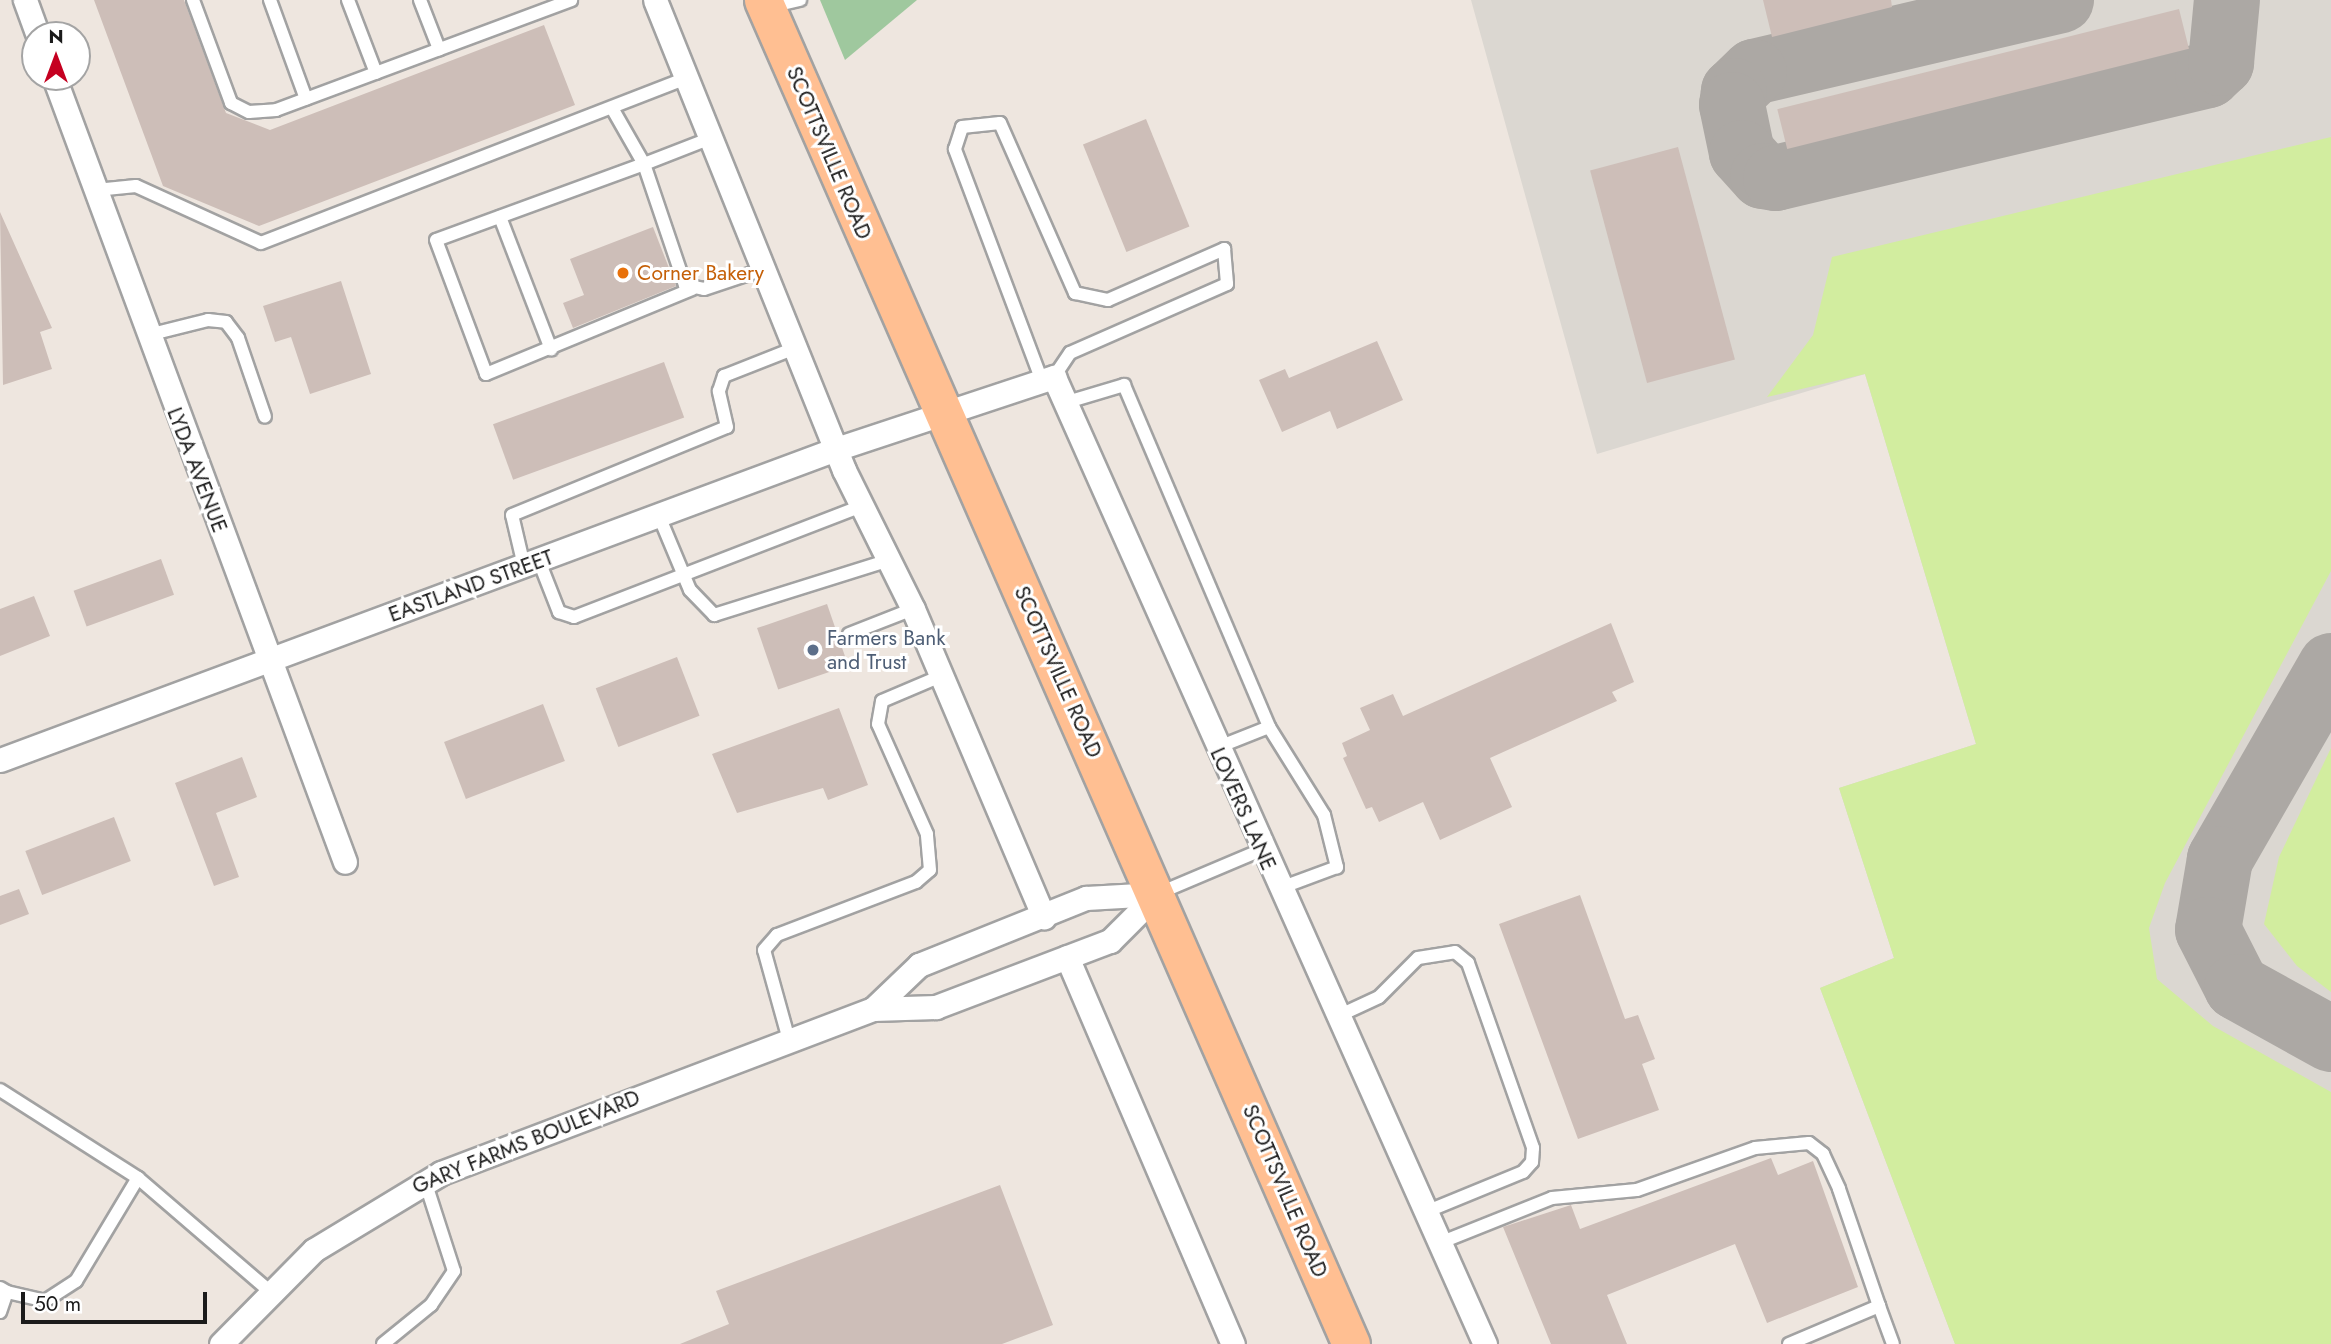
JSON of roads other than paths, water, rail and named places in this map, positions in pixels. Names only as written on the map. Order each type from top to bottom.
[{"type":"main road","name":"SCOTTSVILLE ROAD","points":[[776,2],[943,411],[1157,894],[1351,1344]]},
{"type":"street","points":[[25,0],[33,21]]},
{"type":"street","points":[[655,0],[836,449],[861,506],[913,609],[1044,917]]},
{"type":"street","name":"LYDA AVENUE","points":[[59,91],[345,862]]},
{"type":"street","points":[[943,411],[1048,379]]},
{"type":"street","name":"LOVERS LANE","points":[[1048,379],[1063,403],[1335,1017],[1485,1344]]},
{"type":"street","name":"EASTLAND STREET","points":[[0,760],[943,411]]},
{"type":"street","name":"GARY FARMS BOULEVARD","points":[[873,1009],[919,965],[1086,898],[1157,894]]},
{"type":"street","name":"GARY FARMS BOULEVARD","points":[[221,1344],[268,1290],[355,1220],[425,1181],[873,1009],[936,1007],[1110,941],[1157,894]]},
{"type":"street","points":[[1067,957],[1233,1344]]},
{"type":"lane","points":[[193,0],[231,103],[249,112],[306,99],[571,0]]},
{"type":"lane","points":[[270,0],[306,99]]},
{"type":"lane","points":[[348,0],[376,73]]},
{"type":"lane","points":[[420,0],[439,49]]},
{"type":"lane","points":[[96,190],[136,186],[261,243],[687,78]]},
{"type":"lane","points":[[612,108],[644,164],[692,289]]},
{"type":"lane","points":[[1000,123],[1075,293],[1108,300],[1224,249],[1227,284],[1070,353],[1048,379],[955,149],[962,127],[1000,123]]},
{"type":"lane","points":[[711,138],[436,240],[486,374],[692,289],[764,269]]},
{"type":"lane","points":[[500,217],[551,349]]},
{"type":"lane","points":[[148,335],[208,320],[226,323],[238,338],[265,417]]},
{"type":"lane","points":[[796,348],[724,376],[719,391],[727,428],[512,515],[531,563],[564,617],[861,506]]},
{"type":"lane","points":[[1063,403],[1124,386],[1269,726],[1324,815],[1337,867],[1278,889]]},
{"type":"lane","points":[[659,516],[700,606],[714,615],[889,560]]},
{"type":"lane","points":[[849,634],[913,609]]},
{"type":"lane","points":[[789,1040],[764,950],[777,935],[916,882],[930,870],[927,834],[879,716],[882,701],[895,691],[941,676]]},
{"type":"lane","points":[[1216,748],[1269,726]]},
{"type":"lane","points":[[1157,894],[1261,850]]},
{"type":"lane","points":[[1335,1017],[1378,997],[1418,958],[1455,952],[1468,963],[1533,1148],[1532,1162],[1523,1172],[1423,1213]]},
{"type":"lane","points":[[0,1090],[138,1178],[268,1290]]},
{"type":"lane","points":[[1437,1244],[1552,1198],[1637,1190],[1765,1145],[1809,1143],[1823,1154],[1839,1189],[1894,1344]]},
{"type":"lane","points":[[0,1312],[3,1290],[45,1301],[76,1281],[138,1178]]},
{"type":"lane","points":[[383,1344],[431,1305],[454,1271],[425,1181]]},
{"type":"lane","points":[[1789,1344],[1879,1306]]},
{"type":"place","name":"Corner Bakery","points":[[623,273]]},
{"type":"place","name":"Farmers Bank and Trust","points":[[813,650]]}]
